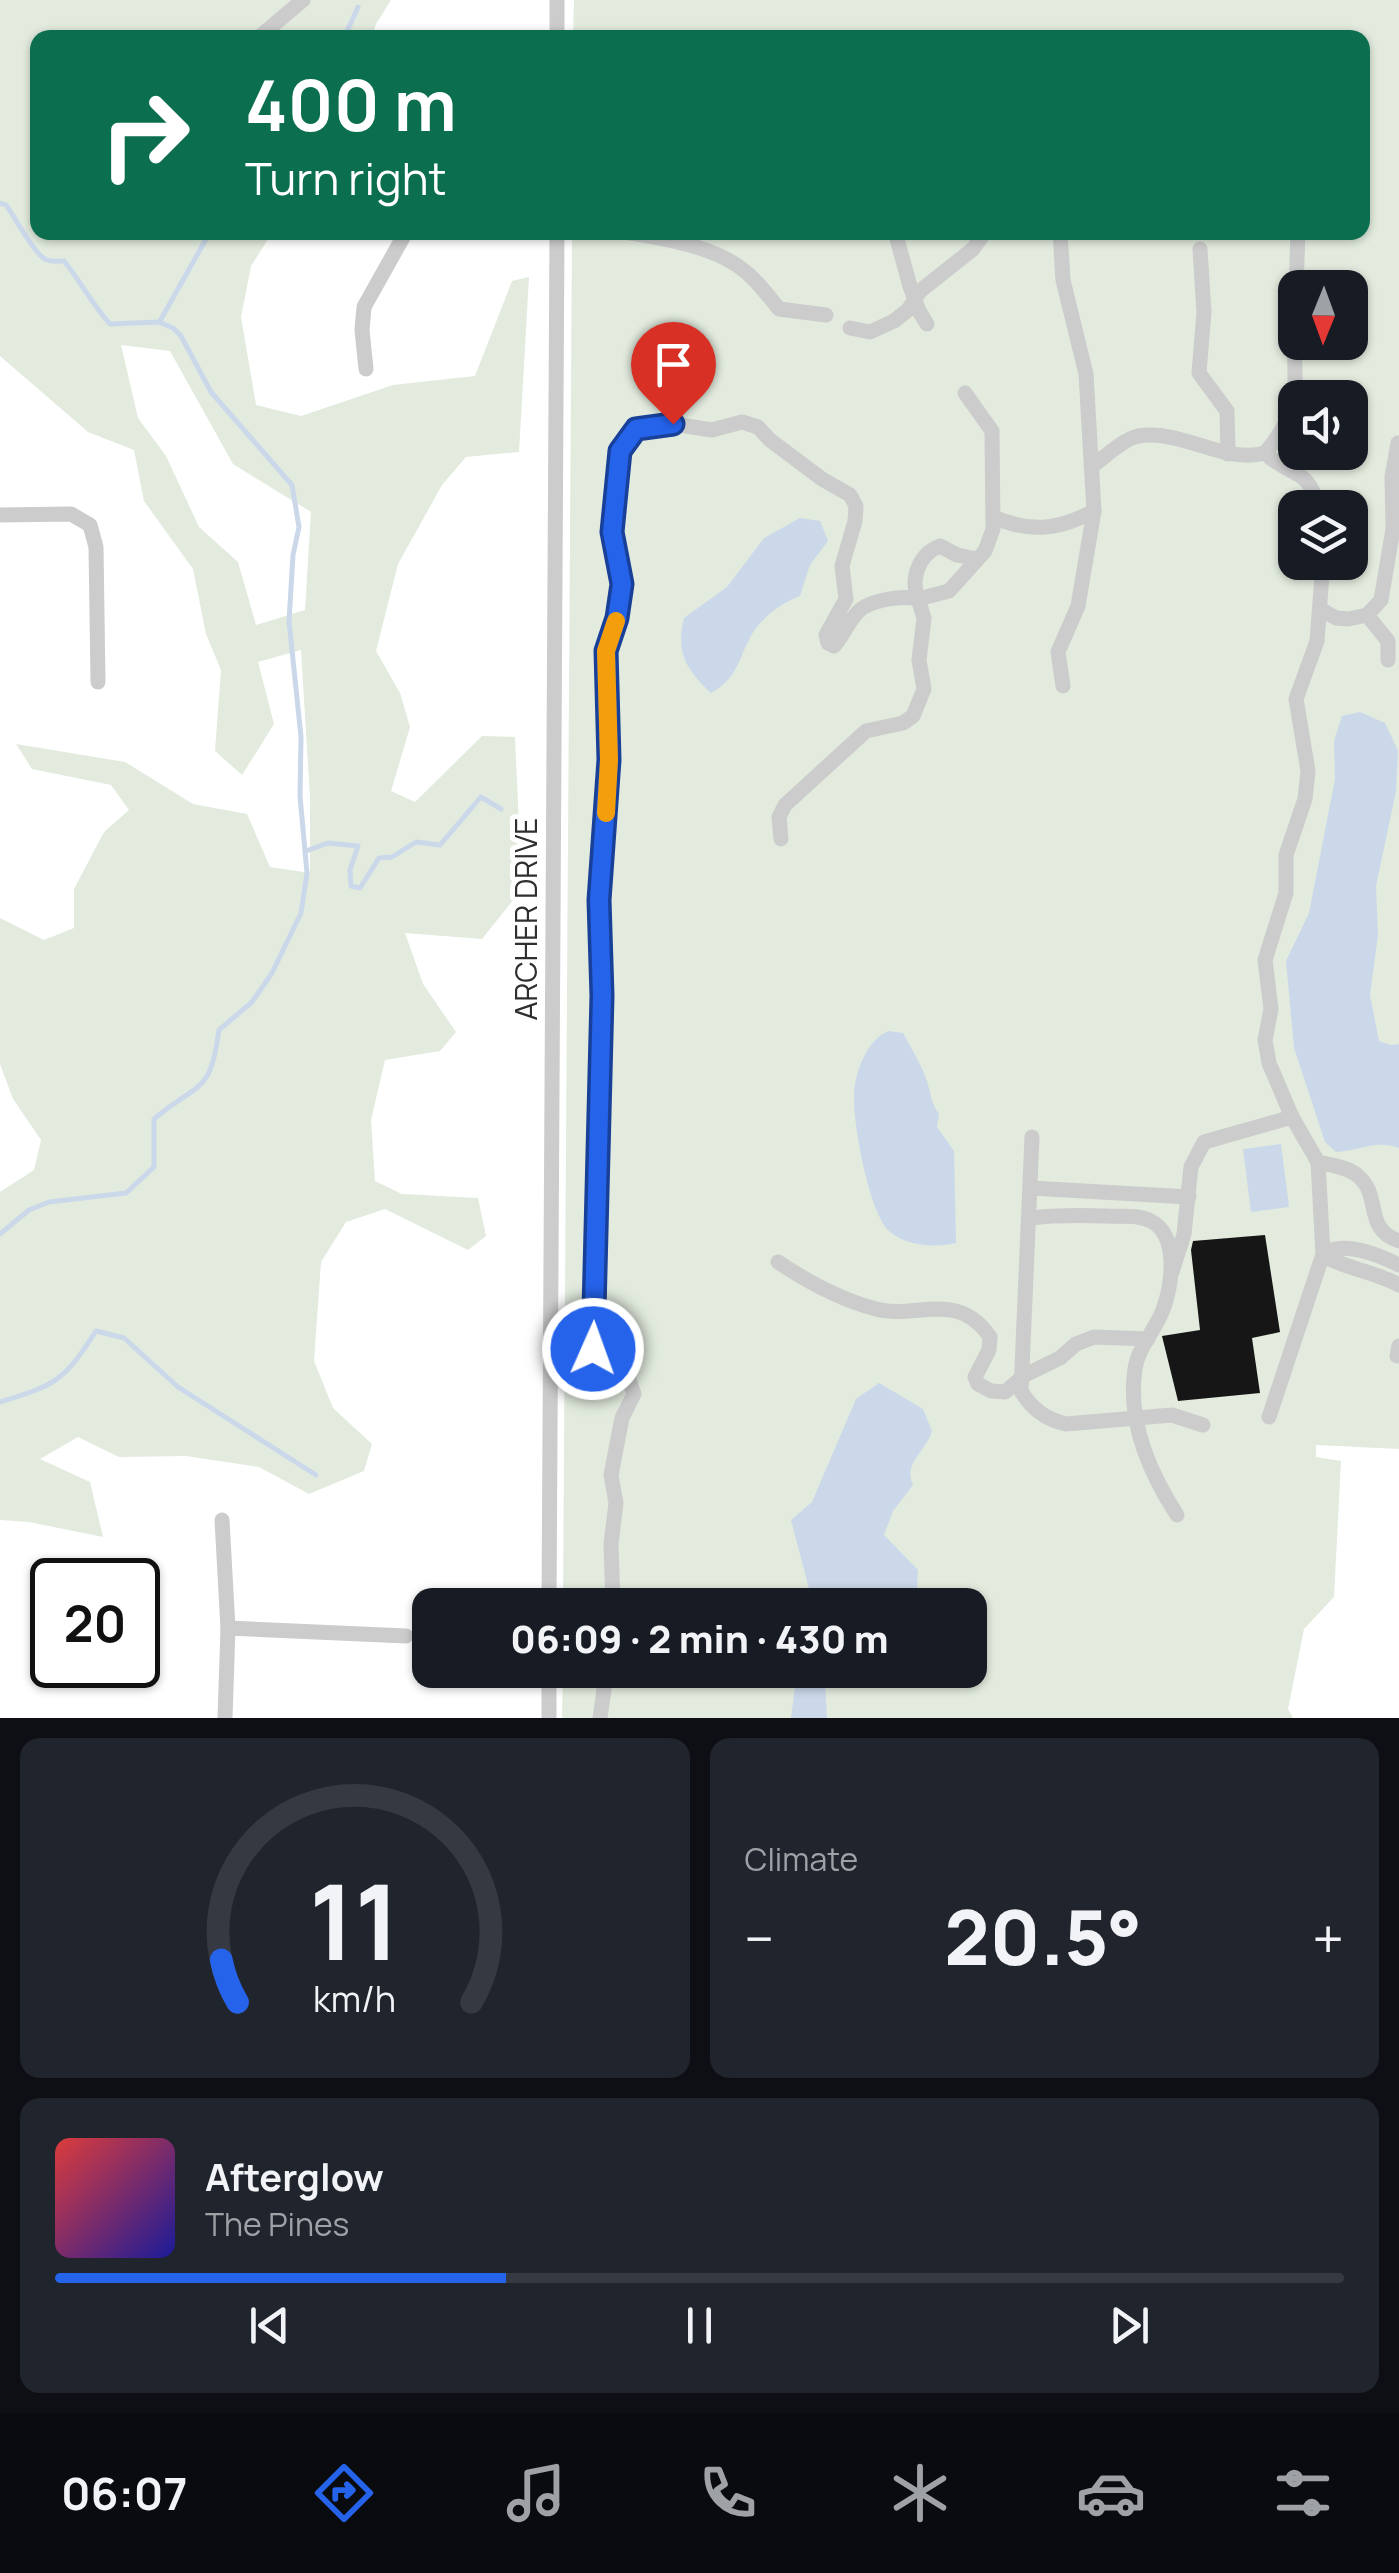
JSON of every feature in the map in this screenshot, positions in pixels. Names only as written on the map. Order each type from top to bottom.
[{"type":"street","points":[[267,30],[303,0]]},
{"type":"street","points":[[557,0],[557,30]]},
{"type":"street","points":[[366,368],[364,307],[402,240]]},
{"type":"street","name":"ARCHER DRIVE","points":[[550,1588],[557,240]]},
{"type":"street","points":[[660,240],[723,258],[747,272],[780,309],[826,315]]},
{"type":"street","points":[[897,240],[923,317]]},
{"type":"street","points":[[850,328],[870,332],[894,321],[908,310],[920,291],[979,240]]},
{"type":"street","points":[[1060,240],[1062,280],[1086,374],[1094,511],[1078,606],[1058,652],[1063,686]]},
{"type":"street","points":[[1297,270],[1298,240]]},
{"type":"street","points":[[1200,249],[1204,312],[1198,373],[1226,411],[1228,454]]},
{"type":"street","points":[[1092,467],[1136,436],[1184,439],[1250,457],[1265,453],[1286,427],[1294,405],[1295,360]]},
{"type":"street","points":[[615,1588],[611,1544],[616,1503],[611,1475],[622,1418],[634,1394],[627,1374],[600,1359],[593,1349],[602,996],[599,900],[609,760],[606,651],[617,618],[622,584],[612,532],[620,451],[636,429],[650,425],[712,430],[742,422],[758,427],[822,479],[850,495],[856,506],[842,566],[846,599],[826,635],[828,643],[834,646],[863,608],[900,595],[918,599],[949,591],[985,551],[993,516],[992,432],[965,392]]},
{"type":"street","points":[[1090,435],[1117,448]]},
{"type":"street","points":[[1320,609],[1336,618],[1367,614],[1381,600],[1393,528],[1392,477],[1398,443]]},
{"type":"street","points":[[1265,453],[1282,469],[1305,476],[1314,490]]},
{"type":"street","points":[[993,516],[1014,525],[1042,529],[1070,524],[1094,511]]},
{"type":"street","points":[[0,516],[56,513],[82,518],[90,525],[96,547],[98,682]]},
{"type":"street","points":[[781,838],[779,818],[784,805],[866,730],[903,723],[913,716],[924,689],[919,660],[924,618],[915,583],[922,559],[940,546],[977,559]]},
{"type":"street","points":[[1270,1418],[1323,1254],[1318,1162],[1292,1118],[1269,1063],[1264,1040],[1270,1009],[1265,960],[1286,893],[1286,855],[1305,799],[1308,771],[1296,700],[1317,641],[1322,580]]},
{"type":"street","points":[[846,599],[863,608]]},
{"type":"street","points":[[1367,614],[1388,640],[1388,660]]},
{"type":"street","points":[[1177,1514],[1149,1466],[1136,1418],[1134,1368],[1164,1308],[1184,1234],[1191,1167],[1204,1142],[1292,1118]]},
{"type":"street","points":[[1032,1137],[1021,1379],[1021,1390],[1029,1404],[1051,1421],[1066,1424],[1172,1415],[1204,1425]]},
{"type":"street","points":[[1318,1162],[1353,1171],[1362,1179],[1378,1228],[1382,1234],[1399,1240]]},
{"type":"street","points":[[1031,1188],[1189,1197]]},
{"type":"street","points":[[1029,1218],[1062,1214],[1132,1216],[1152,1222],[1163,1230],[1172,1272]]},
{"type":"street","points":[[1323,1254],[1337,1248],[1367,1252],[1399,1266]]},
{"type":"street","points":[[1323,1254],[1326,1260],[1374,1272],[1399,1285]]},
{"type":"street","points":[[778,1262],[838,1296],[880,1311],[946,1308],[971,1318],[990,1337],[989,1350],[976,1377],[978,1384],[991,1391],[1006,1392],[1076,1344],[1094,1337],[1148,1339]]},
{"type":"street","points":[[222,1520],[228,1628],[226,1718]]},
{"type":"street","points":[[228,1628],[406,1636]]},
{"type":"street","points":[[549,1688],[549,1718]]},
{"type":"street","points":[[600,1718],[604,1688]]},
{"type":"shaded area","points":[[0,0],[391,0],[374,30],[30,30],[30,240],[268,240],[251,266],[241,317],[256,405],[301,416],[393,385],[475,376],[512,281],[529,277],[519,452],[466,457],[442,485],[398,564],[376,651],[400,693],[410,727],[391,791],[415,802],[482,736],[515,737],[522,889],[482,939],[405,933],[423,984],[456,1032],[440,1051],[385,1060],[371,1120],[375,1181],[402,1194],[478,1198],[486,1236],[468,1250],[385,1209],[346,1222],[321,1262],[314,1361],[333,1408],[372,1444],[364,1471],[309,1494],[259,1467],[186,1456],[119,1457],[78,1437],[40,1459],[90,1482],[103,1537],[0,1520],[0,1192],[34,1170],[41,1140],[13,1099],[0,1064],[0,918],[44,940],[74,928],[74,889],[104,832],[129,810],[111,785],[32,769],[16,744],[125,762],[193,804],[247,814],[270,867],[310,873],[310,797],[301,650],[258,662],[274,724],[242,775],[215,751],[221,670],[206,634],[193,569],[144,501],[134,450],[88,432],[0,356]],"holes":[[[121,345],[170,351],[233,464],[311,512],[305,610],[256,625],[238,562],[199,527],[166,456],[138,418]]]},
{"type":"shaded area","points":[[574,0],[1399,0],[1399,1449],[1316,1445],[1316,1457],[1341,1461],[1334,1597],[1304,1629],[1288,1709],[1293,1718],[562,1718],[563,1688],[987,1688],[987,1588],[563,1588],[572,240],[1370,240],[1370,30],[573,30]]},
{"type":"water","points":[[800,518],[820,521],[828,541],[810,565],[800,596],[760,623],[732,674],[711,693],[685,660],[681,641],[684,618],[727,587],[764,538]]},
{"type":"water","points":[[1360,712],[1385,723],[1398,751],[1396,791],[1376,886],[1378,935],[1370,995],[1379,1041],[1399,1044],[1399,1148],[1376,1145],[1336,1152],[1325,1142],[1294,1048],[1286,961],[1309,913],[1335,779],[1334,741],[1342,716]]},
{"type":"water","points":[[889,1031],[903,1033],[913,1051],[939,1114],[937,1127],[954,1151],[956,1243],[903,1240],[889,1231],[875,1206],[856,1126],[855,1087],[868,1049]]},
{"type":"water","points":[[1281,1144],[1289,1207],[1251,1212],[1243,1149]]},
{"type":"water","points":[[879,1383],[923,1409],[932,1431],[913,1463],[913,1485],[893,1511],[884,1535],[918,1570],[917,1588],[809,1588],[791,1520],[812,1502],[856,1399]]},
{"type":"water","points":[[795,1688],[825,1688],[827,1718],[791,1718]]},
{"type":"building","points":[[1265,1235],[1280,1332],[1252,1338],[1260,1393],[1178,1401],[1162,1336],[1200,1330],[1193,1241]]},
{"type":"waterway","points":[[348,30],[358,7]]},
{"type":"waterway","points":[[0,203],[6,205],[42,257],[64,261],[110,324],[159,322],[173,328],[211,392],[292,485],[299,527],[293,555],[289,621],[301,737],[300,796],[307,873],[301,913],[272,973],[252,1002],[219,1030],[211,1066],[200,1085],[154,1119],[154,1167],[126,1193],[49,1202],[29,1210],[0,1234]]},
{"type":"waterway","points":[[160,321],[206,240]]},
{"type":"waterway","points":[[306,851],[328,843],[358,846],[350,870],[351,886],[360,888],[379,858],[392,857],[416,842],[440,845],[481,797],[501,809]]},
{"type":"waterway","points":[[0,1402],[57,1379],[96,1331],[124,1338],[178,1387],[316,1475]]},
{"type":"slow traffic","points":[[606,813],[606,651],[616,621]]},
{"type":"route","points":[[593,1349],[602,996],[599,900],[609,760],[606,651],[617,618],[622,584],[612,532],[620,451],[636,429],[673,424]]}]
